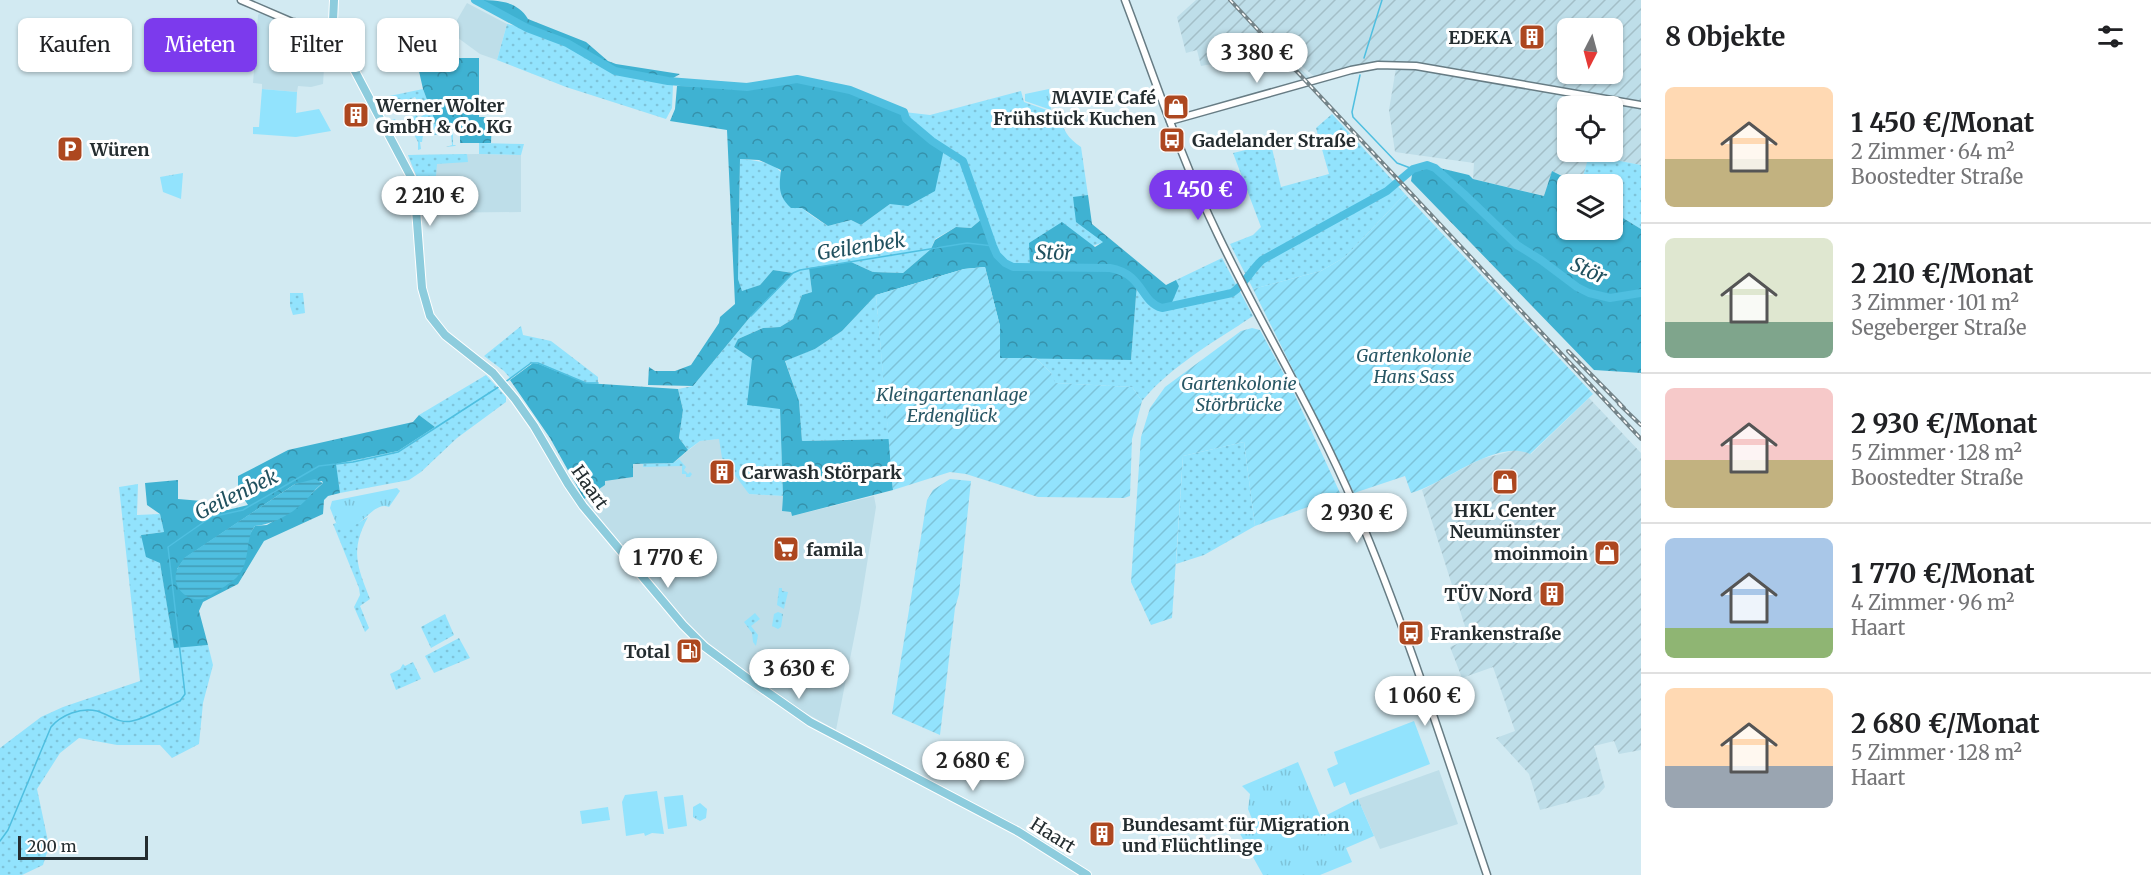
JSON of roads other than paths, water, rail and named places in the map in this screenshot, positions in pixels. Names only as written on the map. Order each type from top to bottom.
[{"type":"main road","points":[[334,0],[334,18]]},
{"type":"main road","name":"Haart","points":[[357,72],[411,177],[415,196],[422,288],[430,316],[454,344],[486,367],[501,382],[529,418],[583,506],[683,626],[705,647],[810,722],[1017,831],[1087,875]]},
{"type":"street","points":[[241,0],[283,18]]},
{"type":"street","points":[[1125,0],[1208,214],[1322,434],[1382,573],[1413,655],[1487,875]]},
{"type":"street","points":[[1170,121],[1351,70],[1391,65],[1416,66],[1641,105]]},
{"type":"waterway","name":"Stör","points":[[475,0],[527,28],[567,43],[615,71],[668,81],[747,87],[797,79],[850,90],[904,112],[906,119],[932,141],[963,161],[993,246],[997,255],[1005,263],[1013,267],[1110,268],[1121,271],[1136,282],[1149,300],[1162,308],[1232,293],[1262,260],[1387,191],[1413,169],[1427,165],[1435,168],[1517,245],[1577,287],[1589,293],[1610,298],[1641,293]]},
{"type":"waterway","points":[[1364,58],[1382,0]]},
{"type":"waterway","points":[[1360,75],[1352,112],[1353,117],[1397,163],[1413,169]]},
{"type":"waterway","name":"Geilenbek","points":[[751,316],[793,273],[800,270],[967,243],[993,246]]},
{"type":"waterway","name":"Geilenbek","points":[[504,383],[531,363],[538,363],[586,383],[598,383]]},
{"type":"waterway","name":"Geilenbek","points":[[0,841],[8,830],[51,727],[60,719],[72,713],[91,710],[127,722],[138,720],[180,701],[185,694],[168,547],[211,517],[243,510],[319,466],[353,462],[398,452],[500,386]]},
{"type":"railway","points":[[1230,0],[1641,439]]},
{"type":"railway","points":[[1568,351],[1624,408]]},
{"type":"railway","points":[[1619,404],[1641,425]]},
{"type":"place","name":"EDEKA","points":[[1532,37]]},
{"type":"place","name":"MAVIE Café Frühstück Kuchen","points":[[1176,107]]},
{"type":"place","name":"Werner Wolter GmbH & Co. KG","points":[[356,115]]},
{"type":"place","name":"Gadelander Straße","points":[[1172,140]]},
{"type":"place","name":"Würen","points":[[70,149]]},
{"type":"place","name":"Carwash Störpark","points":[[722,472]]},
{"type":"place","name":"HKL Center Neumünster","points":[[1505,482]]},
{"type":"place","name":"famila","points":[[786,549]]},
{"type":"place","name":"moinmoin","points":[[1607,553]]},
{"type":"place","name":"TÜV Nord","points":[[1552,594]]},
{"type":"place","name":"Frankenstraße","points":[[1411,633]]},
{"type":"place","name":"Total","points":[[689,651]]},
{"type":"place","name":"Bundesamt für Migration und Flüchtlinge","points":[[1102,834]]},
{"type":"park label","name":"Gartenkolonie Hans Sass","points":[[1414,365]]},
{"type":"park label","name":"Gartenkolonie Störbrücke","points":[[1239,394]]},
{"type":"park label","name":"Kleingartenanlage Erdenglück","points":[[952,404]]}]
